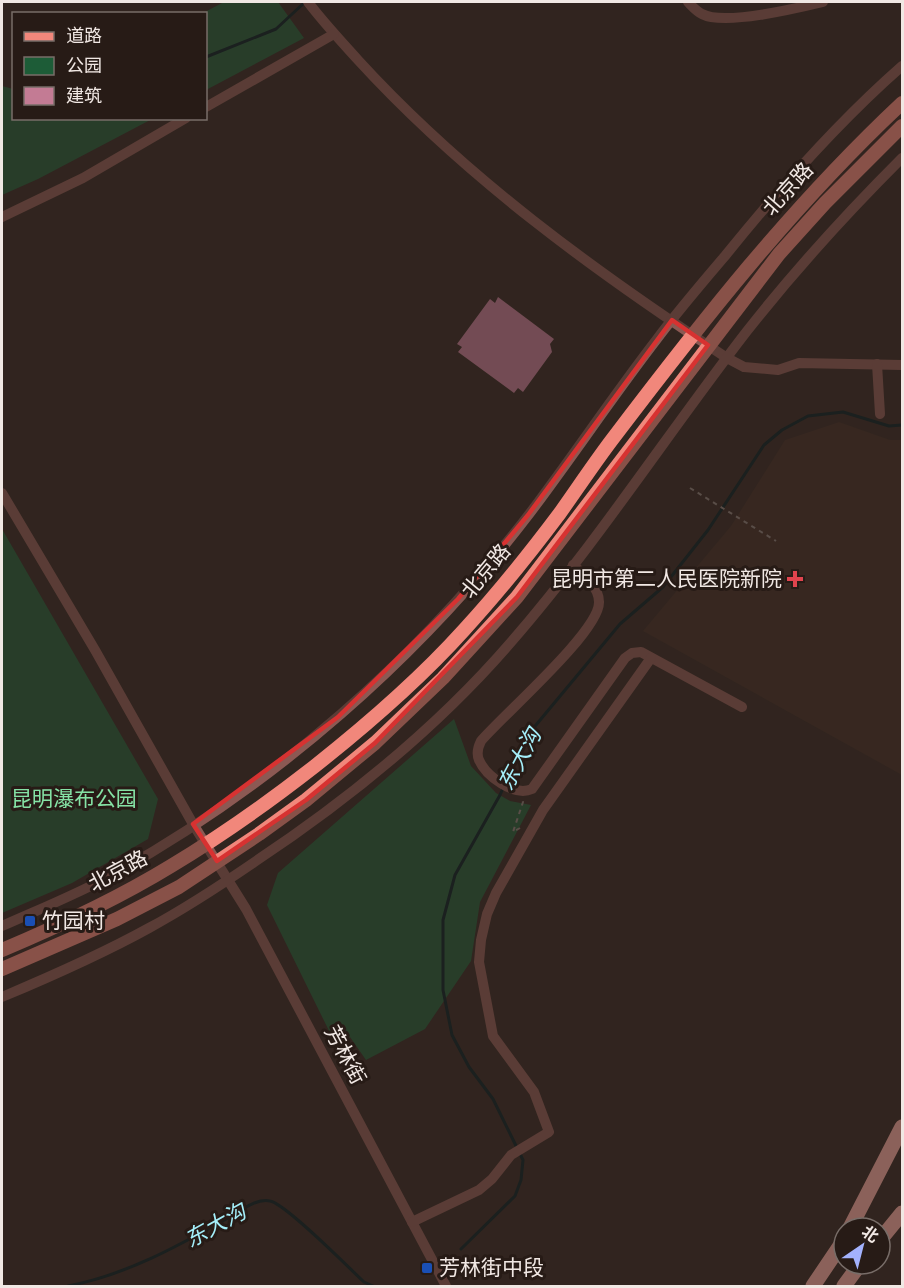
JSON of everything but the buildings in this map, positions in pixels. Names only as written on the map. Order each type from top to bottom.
[{"type":"highway","points":[[856,1216],[903,1127]]},
{"type":"highway","points":[[892,1226],[903,1213]]},
{"type":"highway","points":[[813,1287],[832,1259]]},
{"type":"main road","name":"北京路","points":[[2,950],[55,927],[170,867],[246,818],[364,728],[462,632],[503,585],[558,515],[608,445],[768,242],[862,141],[903,103]]},
{"type":"main road","name":"北京路","points":[[2,969],[117,919],[179,887],[259,834],[375,743],[443,678],[517,597],[779,254],[825,203],[903,126]]},
{"type":"street","points":[[688,2],[702,14],[716,18],[733,18],[823,2]]},
{"type":"street","points":[[309,4],[386,90],[437,140],[579,254],[727,358],[744,367],[778,370],[799,363],[903,365]]},
{"type":"street","points":[[207,106],[334,33]]},
{"type":"street","points":[[2,926],[114,874],[258,780],[338,717],[459,599],[528,515],[672,320],[795,173],[903,66]]},
{"type":"street","points":[[2,218],[83,177],[183,120]]},
{"type":"street","points":[[2,997],[56,974],[151,928],[228,880],[350,794],[462,695],[511,643],[573,565],[727,358],[818,245],[903,158]]},
{"type":"street","points":[[876,364],[880,414]]},
{"type":"street","name":"芳林街","points":[[2,493],[95,650],[193,824],[246,909],[446,1287]]},
{"type":"street","points":[[573,565],[587,578],[598,594],[600,603],[597,612],[579,639],[481,741],[477,750],[478,759],[495,779],[519,791],[526,791],[537,784],[625,658],[632,652],[640,652],[742,707]]},
{"type":"street","points":[[412,1222],[479,1190],[511,1155],[549,1132],[534,1092],[493,1036],[479,962],[481,939],[487,914],[496,893],[532,828],[651,658]]},
{"type":"path","points":[[690,488],[776,542]]},
{"type":"path","points":[[519,791],[523,802],[513,832],[525,824],[532,828]]},
{"type":"highlighted area","points":[[672,320],[708,345],[517,597],[375,743],[306,800],[217,861],[193,824],[338,717],[458,599],[528,515]]},
{"type":"shaded area","name":"昆明市第二人民医院新院","points":[[839,422],[890,440],[902,440],[902,775],[643,631],[731,526],[785,440]]},
{"type":"green space","points":[[224,2],[278,2],[304,38],[207,89],[207,12],[205,12]]},
{"type":"green space","points":[[2,86],[12,89],[12,120],[150,120],[38,179],[2,195]]},
{"type":"green space","name":"昆明瀑布公园","points":[[2,529],[158,799],[148,839],[72,883],[2,913]]},
{"type":"green space","points":[[454,719],[471,766],[496,793],[510,801],[531,805],[480,902],[471,961],[425,1029],[366,1060],[350,1037],[336,1045],[267,905],[278,873]]},
{"type":"waterway","points":[[207,57],[276,29],[305,2]]},
{"type":"waterway","name":"东大沟","points":[[461,1249],[515,1196],[521,1180],[523,1160],[493,1099],[469,1067],[452,1035],[443,990],[443,920],[455,875],[500,795],[526,737],[620,624],[663,587],[708,530],[764,445],[782,430],[808,416],[843,412],[889,426],[902,425]]},
{"type":"waterway","name":"东大沟","points":[[68,1286],[131,1267],[190,1239],[259,1201],[270,1201],[289,1213],[364,1282],[373,1286]]},
{"type":"place","name":"昆明市第二人民医院新院","points":[[795,579]]},
{"type":"place","name":"竹园村","points":[[30,921]]},
{"type":"place","name":"芳林街中段","points":[[427,1268]]}]
